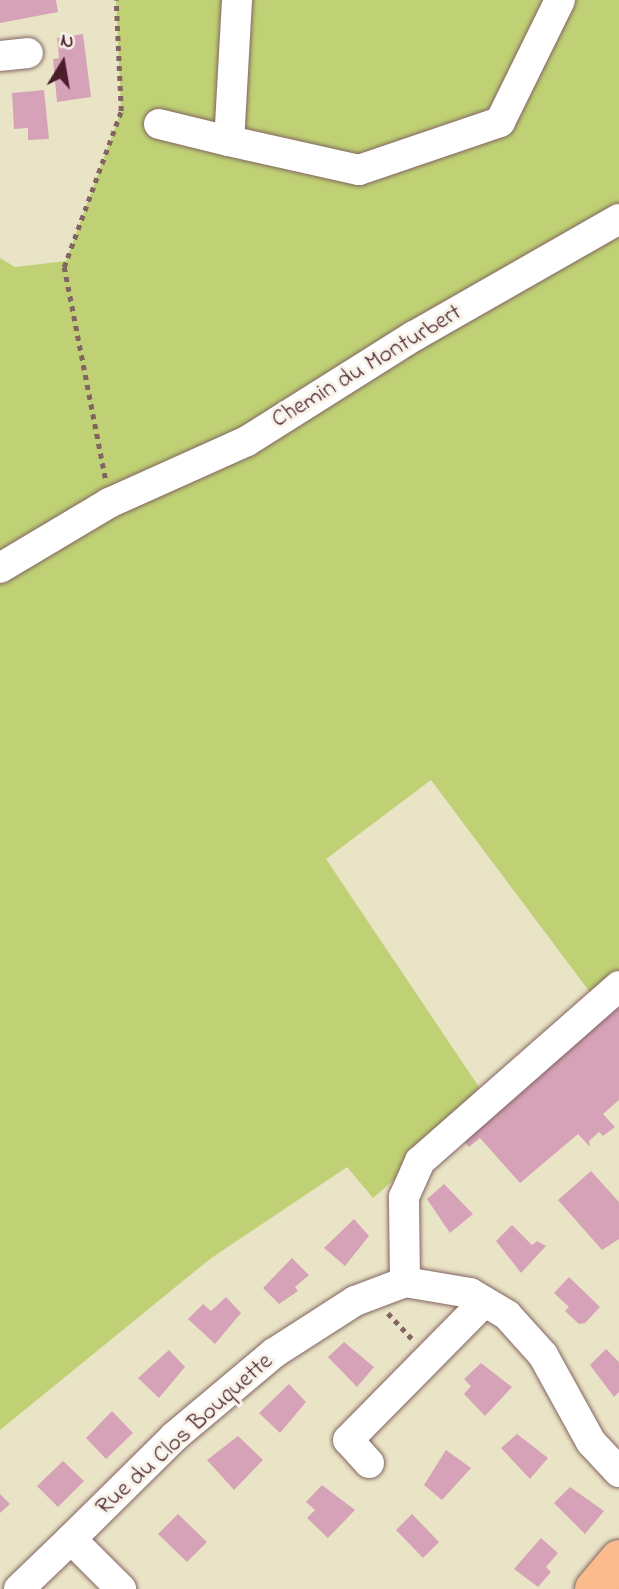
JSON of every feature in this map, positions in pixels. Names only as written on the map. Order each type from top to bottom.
[{"type":"main road","points":[[594,1589],[619,1559]]},
{"type":"street","points":[[229,141],[237,0]]},
{"type":"street","points":[[159,124],[359,170],[500,122],[560,0]]},
{"type":"street","name":"Chemin du Monturbert","points":[[0,568],[109,503],[247,440],[414,336],[619,219]]},
{"type":"street","points":[[405,1282],[404,1196],[421,1161],[619,986]]},
{"type":"street","name":"Rue du Clos Bouquette","points":[[19,1589],[224,1394],[274,1353],[371,1294],[405,1282],[448,1286],[507,1315],[543,1355],[591,1442],[619,1472]]},
{"type":"street","points":[[369,1463],[348,1440],[484,1302]]},
{"type":"street","points":[[71,1539],[121,1589]]},
{"type":"path","points":[[109,503],[64,267],[121,111],[116,0]]},
{"type":"path","points":[[371,1294],[429,1358]]},
{"type":"green space","points":[[116,0],[619,0],[619,986],[598,1003],[431,780],[326,859],[487,1099],[373,1198],[347,1167],[210,1259],[0,1430],[0,258],[15,267],[66,261],[121,111]]},
{"type":"building","points":[[0,0],[56,0],[58,12],[0,23]]},
{"type":"building","points":[[83,34],[91,97],[57,102],[53,59],[59,58],[57,38]]},
{"type":"building","points":[[44,90],[49,139],[28,140],[28,128],[14,129],[12,93]]},
{"type":"building","points":[[619,1002],[619,1100],[603,1114],[615,1127],[603,1136],[599,1132],[589,1141],[590,1147],[578,1134],[520,1183],[480,1138],[469,1147],[462,1139]]},
{"type":"building","points":[[591,1171],[619,1202],[619,1239],[602,1250],[558,1200]]},
{"type":"building","points":[[444,1184],[473,1214],[450,1233],[427,1199]]},
{"type":"building","points":[[354,1219],[369,1236],[345,1266],[324,1248]]},
{"type":"building","points":[[512,1225],[532,1245],[537,1241],[546,1246],[521,1273],[496,1241]]},
{"type":"building","points":[[292,1258],[309,1275],[295,1287],[298,1291],[279,1304],[263,1288]]},
{"type":"building","points":[[569,1277],[600,1307],[585,1323],[579,1324],[565,1311],[569,1307],[554,1293]]},
{"type":"building","points":[[226,1297],[241,1313],[215,1344],[188,1319],[203,1304],[211,1311]]},
{"type":"building","points":[[344,1342],[374,1367],[357,1387],[328,1357]]},
{"type":"building","points":[[606,1349],[619,1362],[619,1392],[614,1397],[590,1365]]},
{"type":"building","points":[[169,1350],[185,1367],[159,1398],[138,1378]]},
{"type":"building","points":[[481,1363],[512,1387],[485,1416],[464,1394],[471,1386],[464,1379]]},
{"type":"building","points":[[289,1384],[306,1402],[280,1433],[259,1413]]},
{"type":"building","points":[[112,1411],[133,1433],[106,1459],[86,1438]]},
{"type":"building","points":[[517,1434],[548,1458],[530,1479],[501,1448]]},
{"type":"building","points":[[238,1436],[263,1460],[234,1490],[207,1460]]},
{"type":"building","points":[[446,1450],[471,1468],[442,1500],[424,1485]]},
{"type":"building","points":[[63,1461],[84,1481],[58,1507],[37,1486]]},
{"type":"building","points":[[322,1485],[355,1510],[328,1538],[307,1518],[315,1510],[306,1502]]},
{"type":"building","points":[[570,1487],[604,1511],[585,1534],[554,1503]]},
{"type":"building","points":[[0,1494],[10,1504],[0,1513]]},
{"type":"building","points":[[178,1514],[207,1542],[187,1562],[158,1534]]},
{"type":"building","points":[[412,1514],[439,1542],[423,1558],[396,1530]]},
{"type":"building","points":[[541,1538],[558,1553],[546,1567],[551,1572],[538,1587],[514,1569]]}]
